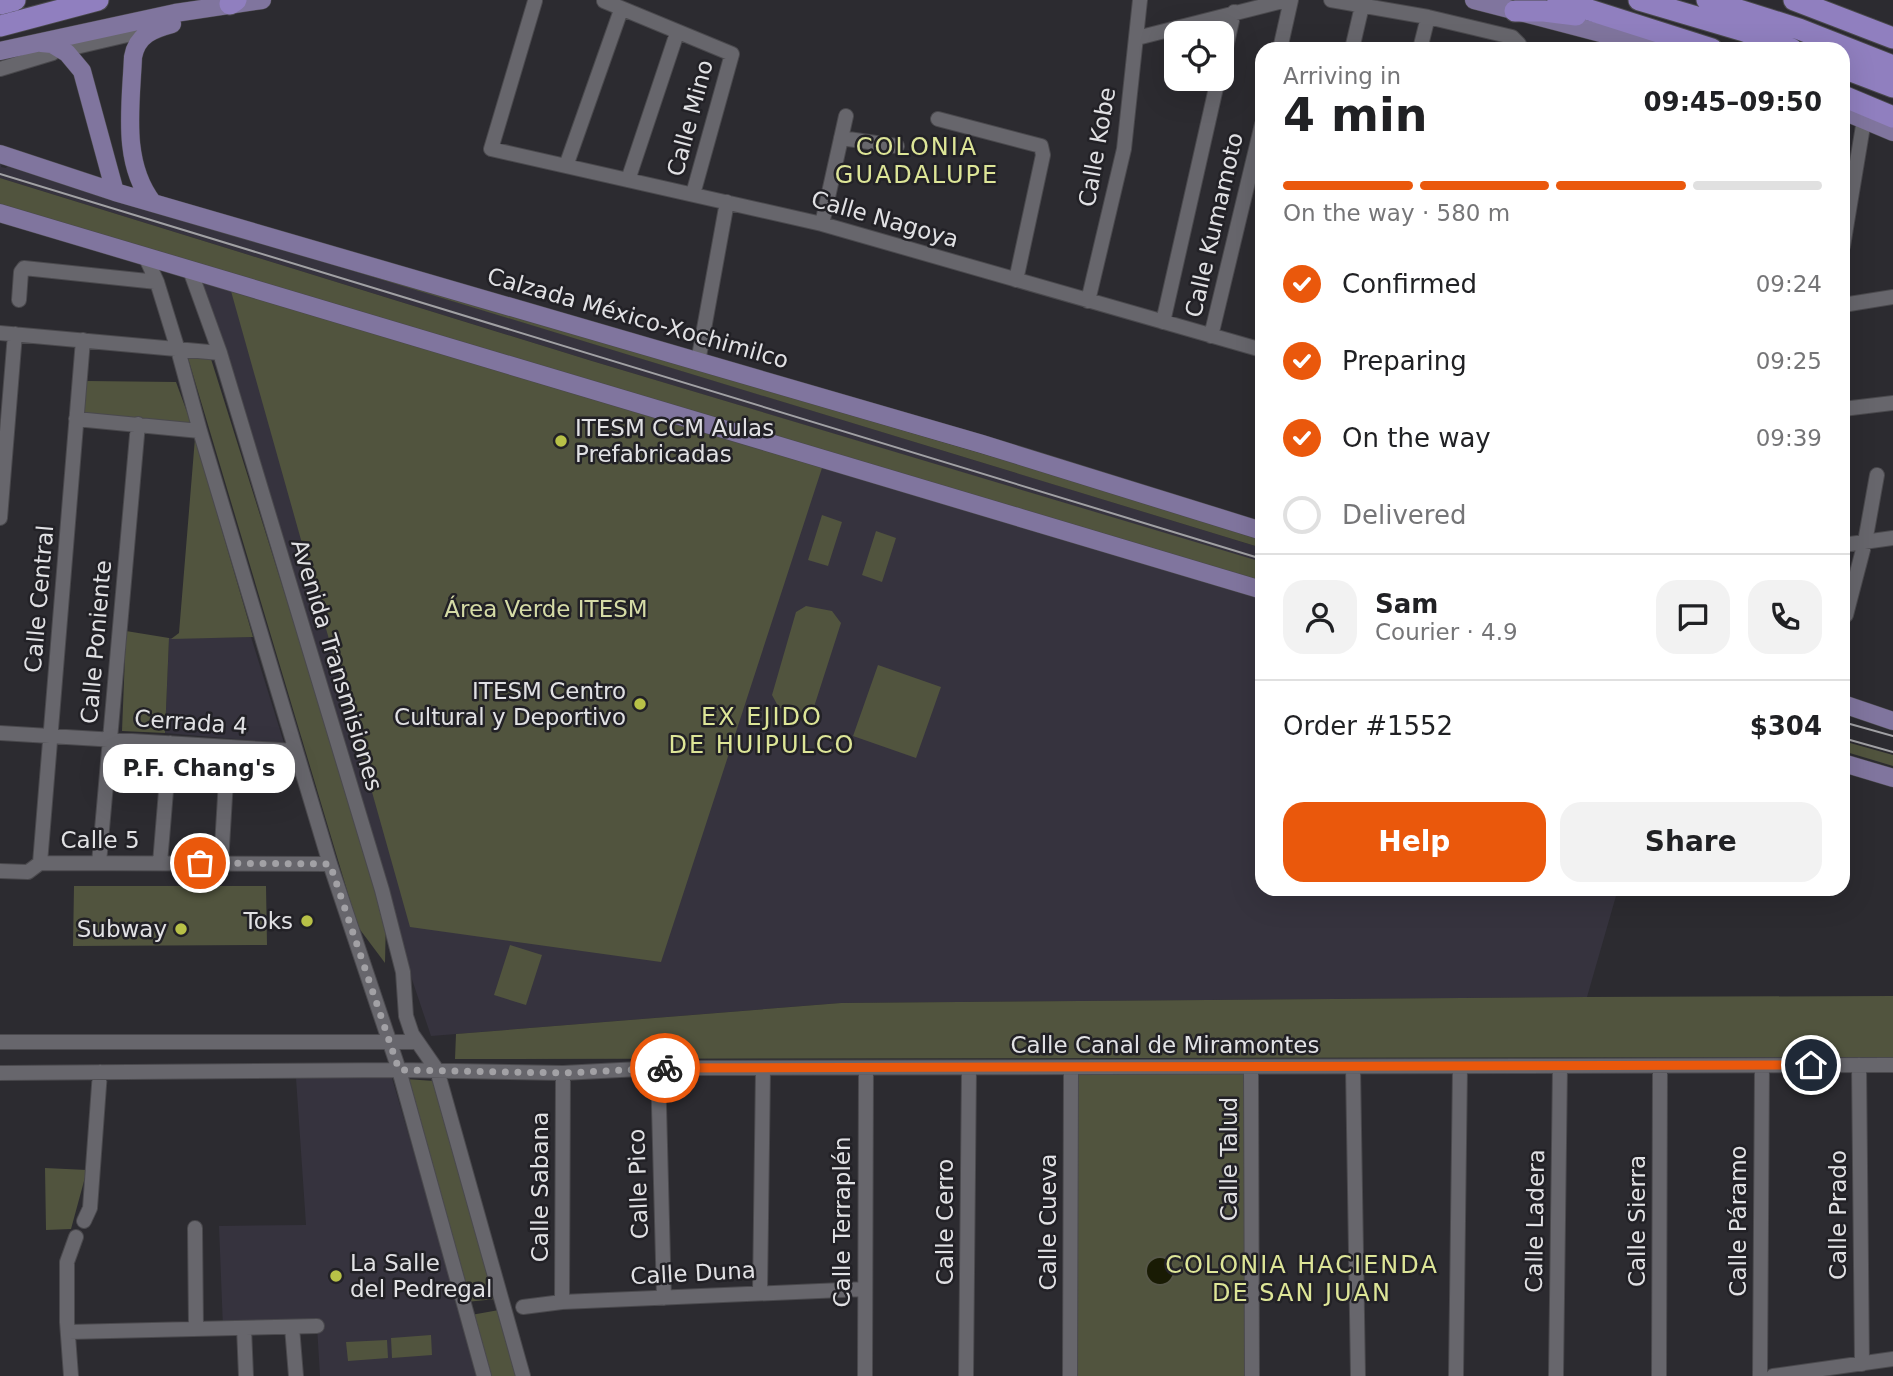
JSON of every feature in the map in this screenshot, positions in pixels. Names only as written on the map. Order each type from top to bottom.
[{"type":"highway","points":[[0,4],[15,0]]},
{"type":"highway","points":[[1558,0],[1632,23],[1658,40]]},
{"type":"highway","points":[[1639,0],[1774,42]]},
{"type":"highway","points":[[1707,0],[1832,42]]},
{"type":"highway","points":[[1807,1],[1893,38]]},
{"type":"highway","points":[[0,26],[90,2]]},
{"type":"highway","points":[[1515,11],[1559,12],[1609,22],[1632,23]]},
{"type":"highway","points":[[1850,49],[1893,66]]},
{"type":"highway","points":[[1850,71],[1893,87]]},
{"type":"highway","points":[[1850,99],[1893,117]]},
{"type":"main road","points":[[0,51],[233,2],[262,0]]},
{"type":"main road","points":[[1474,0],[1658,40]]},
{"type":"main road","points":[[1807,1],[1893,28]]},
{"type":"main road","points":[[153,203],[140,179],[134,160],[130,128],[134,52],[143,36],[155,28],[176,23],[208,8]]},
{"type":"main road","points":[[34,42],[52,44],[67,52],[78,64],[115,192]]},
{"type":"main road","points":[[1850,114],[1893,132]]},
{"type":"main road","name":"Calzada México-Xochimilco","points":[[0,154],[115,192],[614,335],[982,444],[1255,529]]},
{"type":"main road","points":[[0,213],[1255,588]]},
{"type":"main road","points":[[1850,706],[1893,721]]},
{"type":"main road","points":[[1850,765],[1893,778]]},
{"type":"street","name":"Calle Kobe","points":[[1088,301],[1124,149],[1140,0]]},
{"type":"street","points":[[1137,38],[1289,0],[1281,42]]},
{"type":"street","points":[[1331,0],[1428,17],[1512,42]]},
{"type":"street","name":"Calle Nagoya","points":[[535,1],[491,149],[822,224],[1255,348]]},
{"type":"street","points":[[604,1],[677,33],[628,180]]},
{"type":"street","points":[[1354,42],[1362,6]]},
{"type":"street","points":[[566,166],[621,10]]},
{"type":"street","points":[[1232,21],[1234,12]]},
{"type":"street","points":[[1422,42],[1428,17]]},
{"type":"street","points":[[76,47],[155,28]]},
{"type":"street","name":"Calle Mino","points":[[677,33],[732,54],[693,194]]},
{"type":"street","points":[[0,69],[53,54]]},
{"type":"street","points":[[1163,322],[1215,91]]},
{"type":"street","points":[[822,224],[846,116]]},
{"type":"street","points":[[938,119],[1041,145],[1043,155],[1016,280]]},
{"type":"street","points":[[1850,180],[1864,120]]},
{"type":"street","points":[[841,138],[897,146]]},
{"type":"street","name":"Calle Kumamoto","points":[[1212,336],[1255,154]]},
{"type":"street","points":[[698,362],[727,202]]},
{"type":"street","points":[[145,256],[157,282],[178,350],[200,432],[330,864],[399,1070],[484,1376]]},
{"type":"street","points":[[19,300],[21,272],[24,268],[157,282]]},
{"type":"street","name":"Avenida Transmisiones","points":[[190,270],[220,353],[398,945],[403,972],[405,1016],[417,1042],[437,1070],[523,1376]]},
{"type":"street","points":[[1850,304],[1893,297]]},
{"type":"street","points":[[0,517],[7,333],[220,353]]},
{"type":"street","name":"Calle Central","points":[[40,863],[83,340]]},
{"type":"street","points":[[1850,408],[1893,403]]},
{"type":"street","points":[[76,419],[200,432]]},
{"type":"street","name":"Calle Poniente","points":[[99,863],[138,424]]},
{"type":"street","points":[[1850,600],[1865,542],[1877,475]]},
{"type":"street","points":[[1850,544],[1893,538]]},
{"type":"street","name":"Cerrada 4","points":[[0,733],[296,751]]},
{"type":"street","points":[[160,863],[170,743]]},
{"type":"street","points":[[221,863],[228,747]]},
{"type":"street","name":"Calle 5","points":[[0,871],[27,872],[40,863],[330,864]]},
{"type":"street","points":[[375,997],[393,999],[403,988]]},
{"type":"street","points":[[0,1042],[417,1042]]},
{"type":"street","name":"Calle Prado","points":[[1859,1065],[1862,1364]]},
{"type":"street","name":"Calle Canal de Miramontes","points":[[0,1073],[437,1070],[564,1073],[657,1068],[1893,1065]]},
{"type":"street","name":"Calle Ladera","points":[[1556,1376],[1560,1066]]},
{"type":"street","name":"Calle Sierra","points":[[1659,1376],[1660,1066]]},
{"type":"street","name":"Calle Páramo","points":[[1760,1376],[1762,1066]]},
{"type":"street","points":[[1353,1067],[1358,1376]]},
{"type":"street","points":[[1456,1376],[1460,1067]]},
{"type":"street","name":"Calle Pico","points":[[657,1068],[664,1298]]},
{"type":"street","name":"Calle Cerro","points":[[966,1376],[969,1068]]},
{"type":"street","name":"Calle Cueva","points":[[1070,1376],[1072,1068]]},
{"type":"street","name":"Calle Talud","points":[[1251,1068],[1252,1376]]},
{"type":"street","points":[[760,1293],[763,1069]]},
{"type":"street","name":"Calle Terraplén","points":[[865,1376],[866,1069]]},
{"type":"street","points":[[84,1221],[90,1208],[100,1072]]},
{"type":"street","name":"Calle Sabana","points":[[562,1301],[564,1073]]},
{"type":"street","points":[[195,1228],[196,1329]]},
{"type":"street","points":[[71,1376],[67,1262],[76,1237]]},
{"type":"street","name":"Calle Duna","points":[[523,1307],[562,1301],[864,1289]]},
{"type":"street","points":[[69,1332],[317,1326]]},
{"type":"street","points":[[292,1327],[296,1376]]},
{"type":"street","points":[[244,1328],[246,1376]]},
{"type":"street","points":[[1773,1376],[1893,1359]]},
{"type":"shaded area","points":[[0,162],[1,167],[6,168],[8,165],[1255,546],[1255,561],[592,361],[0,178]]},
{"type":"shaded area","name":"ITESM Centro Cultural y Deportivo","points":[[190,270],[1255,588],[1255,896],[1616,896],[1587,997],[841,1003],[431,1036],[382,890]]},
{"type":"shaded area","points":[[251,637],[284,743],[165,733],[169,638]]},
{"type":"shaded area","name":"La Salle del Pedregal","points":[[296,1078],[392,1078],[479,1376],[320,1376],[317,1326],[223,1328],[219,1226],[306,1225]]},
{"type":"shaded area","points":[[1160,1257],[1170,1261],[1174,1271],[1170,1281],[1160,1285],[1150,1281],[1146,1271],[1150,1261]]},
{"type":"green space","points":[[0,178],[592,361],[1255,560],[1255,580],[0,204]]},
{"type":"green space","points":[[206,226],[1255,534],[1255,546]]},
{"type":"green space","name":"Área Verde ITESM","points":[[229,284],[822,468],[661,962],[410,927]]},
{"type":"green space","points":[[188,358],[211,359],[386,916],[385,963],[358,927]]},
{"type":"green space","points":[[87,381],[176,382],[191,423],[82,413]]},
{"type":"green space","points":[[195,438],[253,637],[171,639],[179,633]]},
{"type":"green space","points":[[822,515],[842,522],[828,566],[808,560]]},
{"type":"green space","points":[[876,531],[896,538],[882,582],[862,575]]},
{"type":"green space","points":[[806,606],[832,611],[841,623],[813,710],[804,714],[779,708],[772,695],[796,612]]},
{"type":"green space","points":[[126,631],[169,638],[165,733],[122,731]]},
{"type":"green space","points":[[878,665],[941,687],[916,758],[853,736]]},
{"type":"green space","points":[[1850,743],[1893,755],[1893,766],[1850,753]]},
{"type":"green space","points":[[74,886],[266,886],[267,945],[73,946]]},
{"type":"green space","points":[[510,945],[542,955],[526,1005],[494,995]]},
{"type":"green space","points":[[1893,996],[1893,1057],[455,1059],[456,1034],[841,1003]]},
{"type":"green space","points":[[1076,1073],[1248,1073],[1247,1376],[1076,1376]]},
{"type":"green space","points":[[406,1079],[434,1081],[496,1299],[466,1302]]},
{"type":"green space","points":[[45,1168],[87,1170],[71,1229],[46,1230]]},
{"type":"green space","points":[[499,1310],[520,1376],[488,1376],[471,1315]]},
{"type":"green space","points":[[431,1335],[432,1355],[392,1358],[391,1338]]},
{"type":"green space","points":[[387,1340],[388,1358],[348,1361],[346,1342]]},
{"type":"tram line","points":[[0,174],[1255,557]]},
{"type":"tram line","points":[[1850,724],[1893,736]]},
{"type":"tram line","points":[[1850,740],[1893,752]]},
{"type":"way so far","points":[[200,863],[330,864],[399,1070],[564,1073],[665,1068]]},
{"type":"place","name":"ITESM CCM Aulas Prefabricadas","points":[[561,441]]},
{"type":"place","name":"ITESM Centro Cultural y Deportivo","points":[[640,704]]},
{"type":"place","name":"P.F. Chang's","points":[[200,863]]},
{"type":"place","name":"Toks","points":[[307,921]]},
{"type":"place","name":"Subway","points":[[181,929]]},
{"type":"place","name":"La Salle del Pedregal","points":[[336,1276]]},
{"type":"district","name":"COLONIA GUADALUPE","points":[[917,161]]},
{"type":"district","name":"EX EJIDO DE HUIPULCO","points":[[762,731]]},
{"type":"district","name":"COLONIA HACIENDA DE SAN JUAN","points":[[1302,1279]]},
{"type":"route","points":[[665,1068],[1811,1065]]}]
